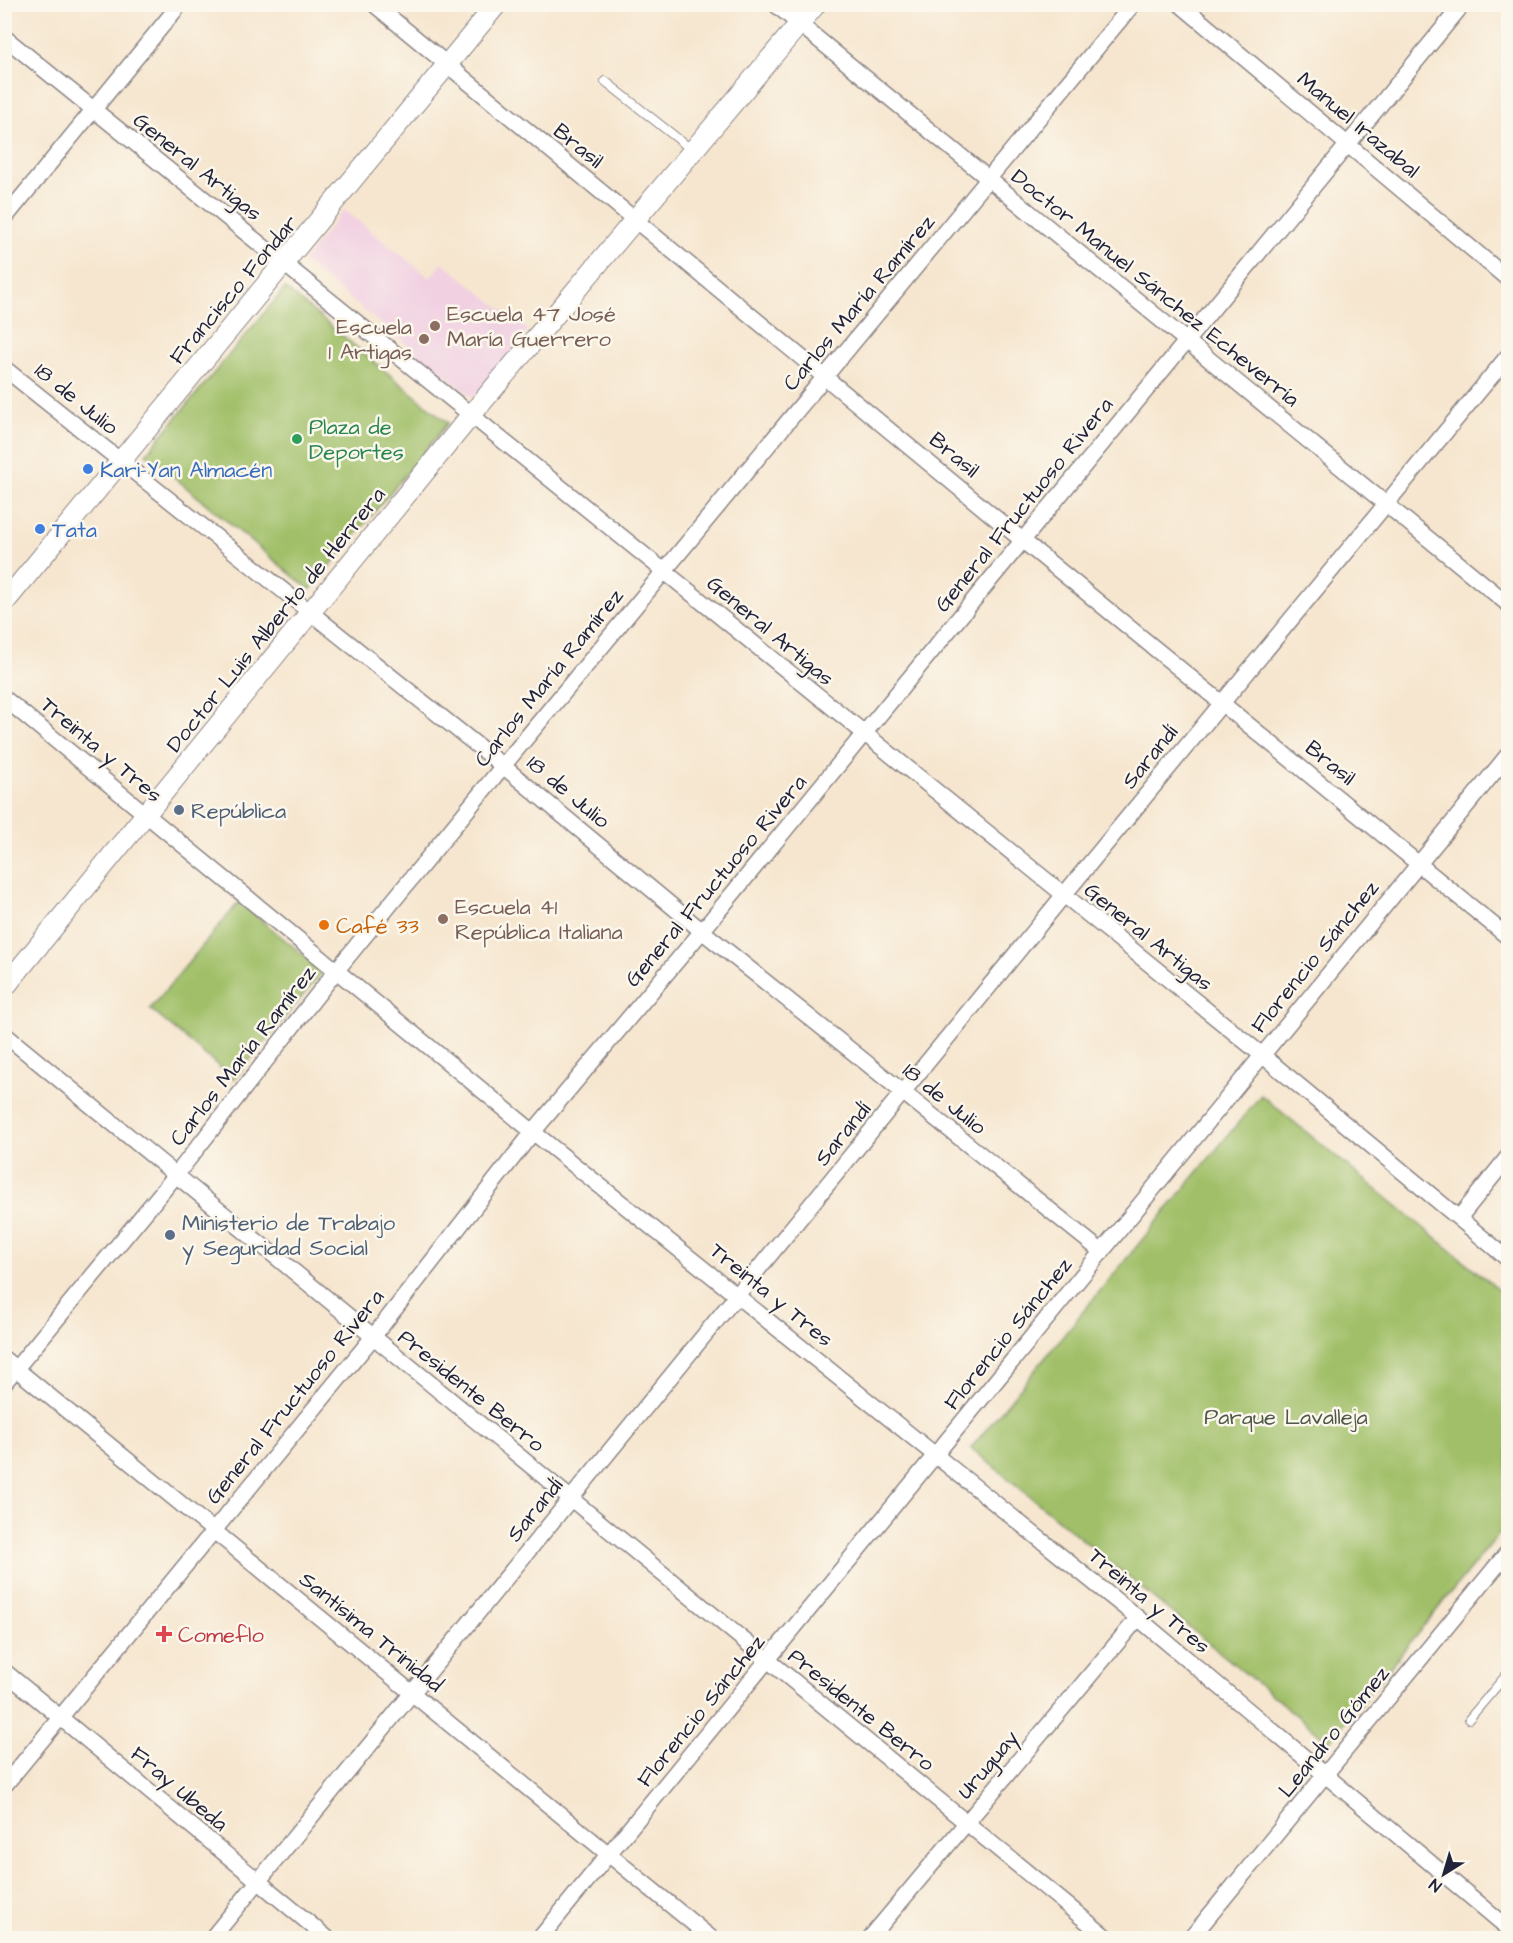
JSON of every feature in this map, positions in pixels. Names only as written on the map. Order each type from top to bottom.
[{"type":"street","points":[[4,219],[180,4]]},
{"type":"street","name":"Brasil","points":[[374,4],[1022,540],[1509,937]]},
{"type":"street","name":"Francisco Fondar","points":[[4,603],[497,4]]},
{"type":"street","name":"Doctor Manuel Sánchez Echeverría","points":[[775,4],[1509,604]]},
{"type":"street","name":"Doctor Luis Alberto de Herrera","points":[[4,988],[472,414],[816,4]]},
{"type":"street","name":"Carlos María Ramírez","points":[[4,1383],[10,1364],[176,1175],[336,971],[503,766],[825,375],[990,180],[1133,4]]},
{"type":"street","name":"Manuel Irazabal","points":[[1180,4],[1509,279]]},
{"type":"street","name":"General Fructuoso Rivera","points":[[4,1786],[62,1719],[373,1337],[533,1132],[864,735],[1463,4]]},
{"type":"street","name":"General Artigas","points":[[4,37],[1262,1055],[1509,1259]]},
{"type":"street","name":"Sarandí","points":[[212,1938],[1222,702],[1509,356]]},
{"type":"street","name":"18 de Julio","points":[[4,368],[503,766],[702,931],[1102,1252]]},
{"type":"street","name":"Treinta y Tres","points":[[4,698],[533,1132],[1138,1618],[1509,1928]]},
{"type":"street","name":"Florencio Sánchez","points":[[540,1938],[769,1662],[1509,755]]},
{"type":"street","name":"Presidente Berro","points":[[4,1034],[1107,1938]]},
{"type":"street","points":[[1458,1218],[1509,1157]]},
{"type":"street","name":"Santísima Trinidad","points":[[10,1364],[711,1938]]},
{"type":"street","name":"Leandro Gómez","points":[[1191,1938],[1325,1776],[1503,1571],[1509,1552]]},
{"type":"street","name":"Uruguay","points":[[870,1938],[1138,1618]]},
{"type":"street","name":"Fray Ubeda","points":[[4,1671],[327,1938]]},
{"type":"lane","points":[[605,81],[693,151]]},
{"type":"lane","points":[[1469,1719],[1509,1673]]},
{"type":"shaded area","points":[[344,210],[430,278],[443,263],[528,330],[473,398],[303,261]]},
{"type":"green space","name":"Plaza de Deportes","points":[[285,288],[448,423],[310,590],[146,454]]},
{"type":"green space","points":[[239,902],[323,971],[234,1079],[150,1009]]},
{"type":"green space","name":"Parque Lavalleja","points":[[1261,1095],[1508,1297],[1508,1523],[1329,1742],[971,1448]]},
{"type":"place","name":"Escuela 47 José María Guerrero","points":[[435,326]]},
{"type":"place","name":"Escuela 1 Artigas","points":[[424,339]]},
{"type":"place","name":"Plaza de Deportes","points":[[297,439]]},
{"type":"place","name":"Kari-Yan Almacén","points":[[88,469]]},
{"type":"place","name":"Tata","points":[[40,529]]},
{"type":"place","name":"República","points":[[179,810]]},
{"type":"place","name":"Escuela 41 República Italiana","points":[[443,919]]},
{"type":"place","name":"Café 33","points":[[324,925]]},
{"type":"place","name":"Ministerio de Trabajo y Seguridad Social","points":[[170,1235]]},
{"type":"place","name":"Comeflo","points":[[164,1634]]}]
